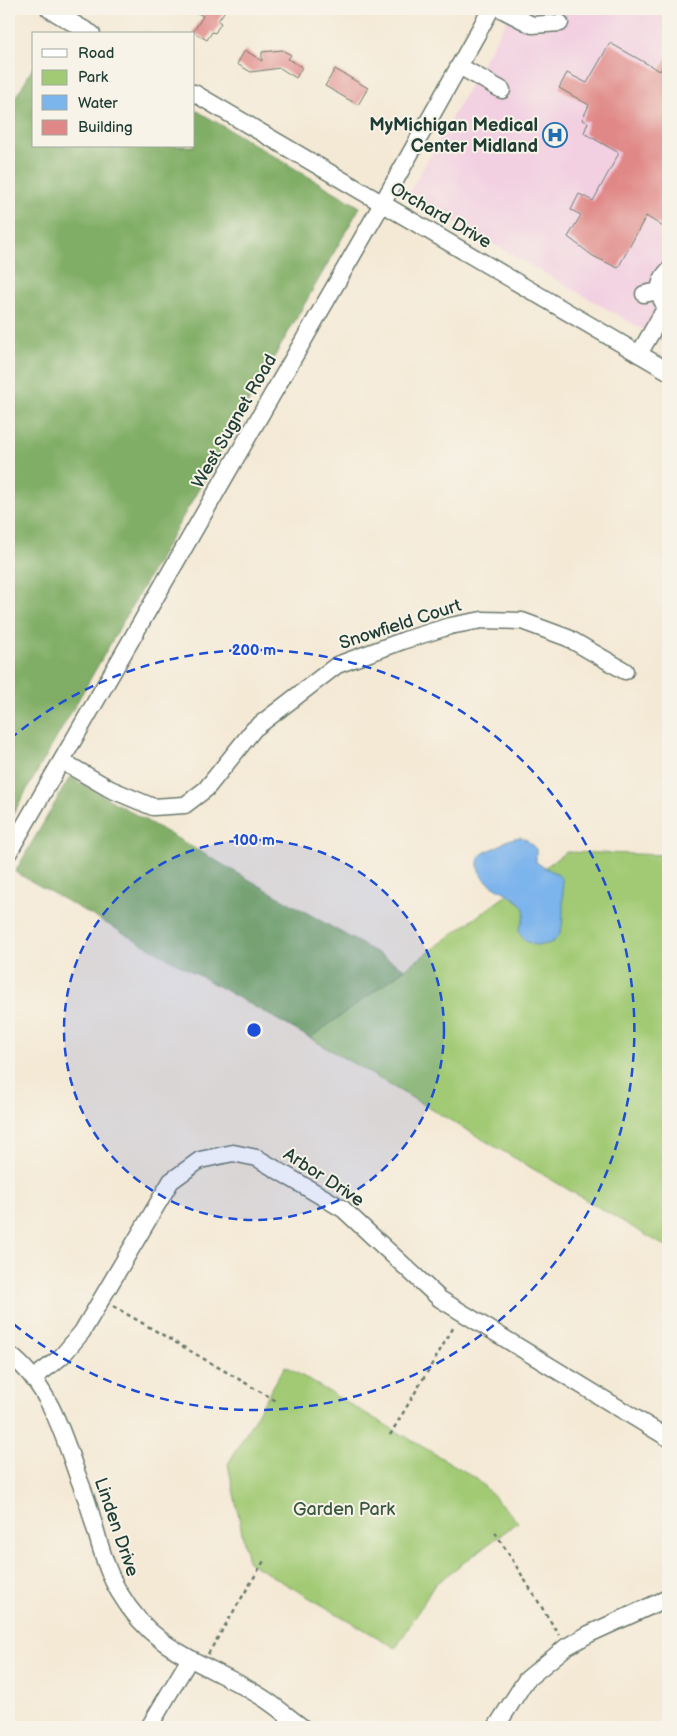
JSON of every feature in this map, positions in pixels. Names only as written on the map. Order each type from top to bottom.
[{"type":"street","points":[[49,9],[89,32]]},
{"type":"street","name":"West Sugnet Road","points":[[9,852],[382,204],[491,9]]},
{"type":"street","points":[[500,9],[532,25],[560,23]]},
{"type":"street","points":[[459,66],[502,90]]},
{"type":"street","name":"Orchard Drive","points":[[195,94],[668,371]]},
{"type":"street","points":[[639,354],[667,308],[652,292],[668,271]]},
{"type":"street","name":"Snowfield Court","points":[[62,761],[110,789],[153,806],[185,805],[206,789],[254,729],[337,665],[432,631],[482,620],[522,621],[568,638],[625,671]]},
{"type":"street","name":"Arbor Drive","points":[[34,1378],[60,1356],[82,1332],[171,1181],[200,1160],[233,1153],[257,1158],[343,1209],[440,1299],[668,1438]]},
{"type":"street","name":"Linden Drive","points":[[9,1354],[34,1378],[49,1402],[93,1519],[103,1558],[118,1592],[138,1619],[160,1641],[195,1663],[260,1696],[302,1727]]},
{"type":"street","points":[[496,1727],[526,1680],[566,1647],[589,1634],[668,1598]]},
{"type":"street","points":[[149,1727],[195,1663]]},
{"type":"path","points":[[101,1299],[278,1402]]},
{"type":"path","points":[[390,1435],[462,1313]]},
{"type":"path","points":[[495,1532],[566,1647]]},
{"type":"path","points":[[195,1663],[265,1559]]},
{"type":"shaded area","name":"MyMichigan Medical Center Midland","points":[[513,9],[668,9],[668,344],[408,195]]},
{"type":"green space","points":[[32,69],[32,148],[195,148],[195,110],[360,207],[9,821],[9,109]]},
{"type":"green space","points":[[70,777],[405,969],[310,1038],[15,872]]},
{"type":"green space","points":[[566,852],[668,855],[668,1248],[310,1038]]},
{"type":"green space","name":"Garden Park","points":[[285,1366],[476,1478],[518,1522],[435,1584],[396,1648],[248,1562],[228,1464]]},
{"type":"water","points":[[521,837],[536,849],[536,862],[562,879],[562,928],[557,938],[546,944],[531,944],[522,937],[519,932],[524,916],[523,907],[511,896],[489,883],[479,871],[479,858],[485,852],[508,840]]},
{"type":"building","points":[[190,9],[226,9],[218,21],[221,23],[215,33],[212,32],[207,40],[193,32],[203,16]]},
{"type":"building","points":[[610,43],[660,71],[668,55],[668,230],[646,216],[618,268],[593,256],[568,237],[581,215],[571,210],[579,194],[593,201],[619,153],[584,133],[588,122],[582,120],[589,105],[559,88],[567,73],[587,83]]},
{"type":"building","points":[[245,50],[262,61],[262,52],[282,50],[291,55],[288,59],[302,67],[296,78],[280,68],[251,72],[237,64]]},
{"type":"building","points":[[335,69],[368,88],[358,105],[325,86]]},
{"type":"place","name":"MyMichigan Medical Center Midland","points":[[555,135]]}]
